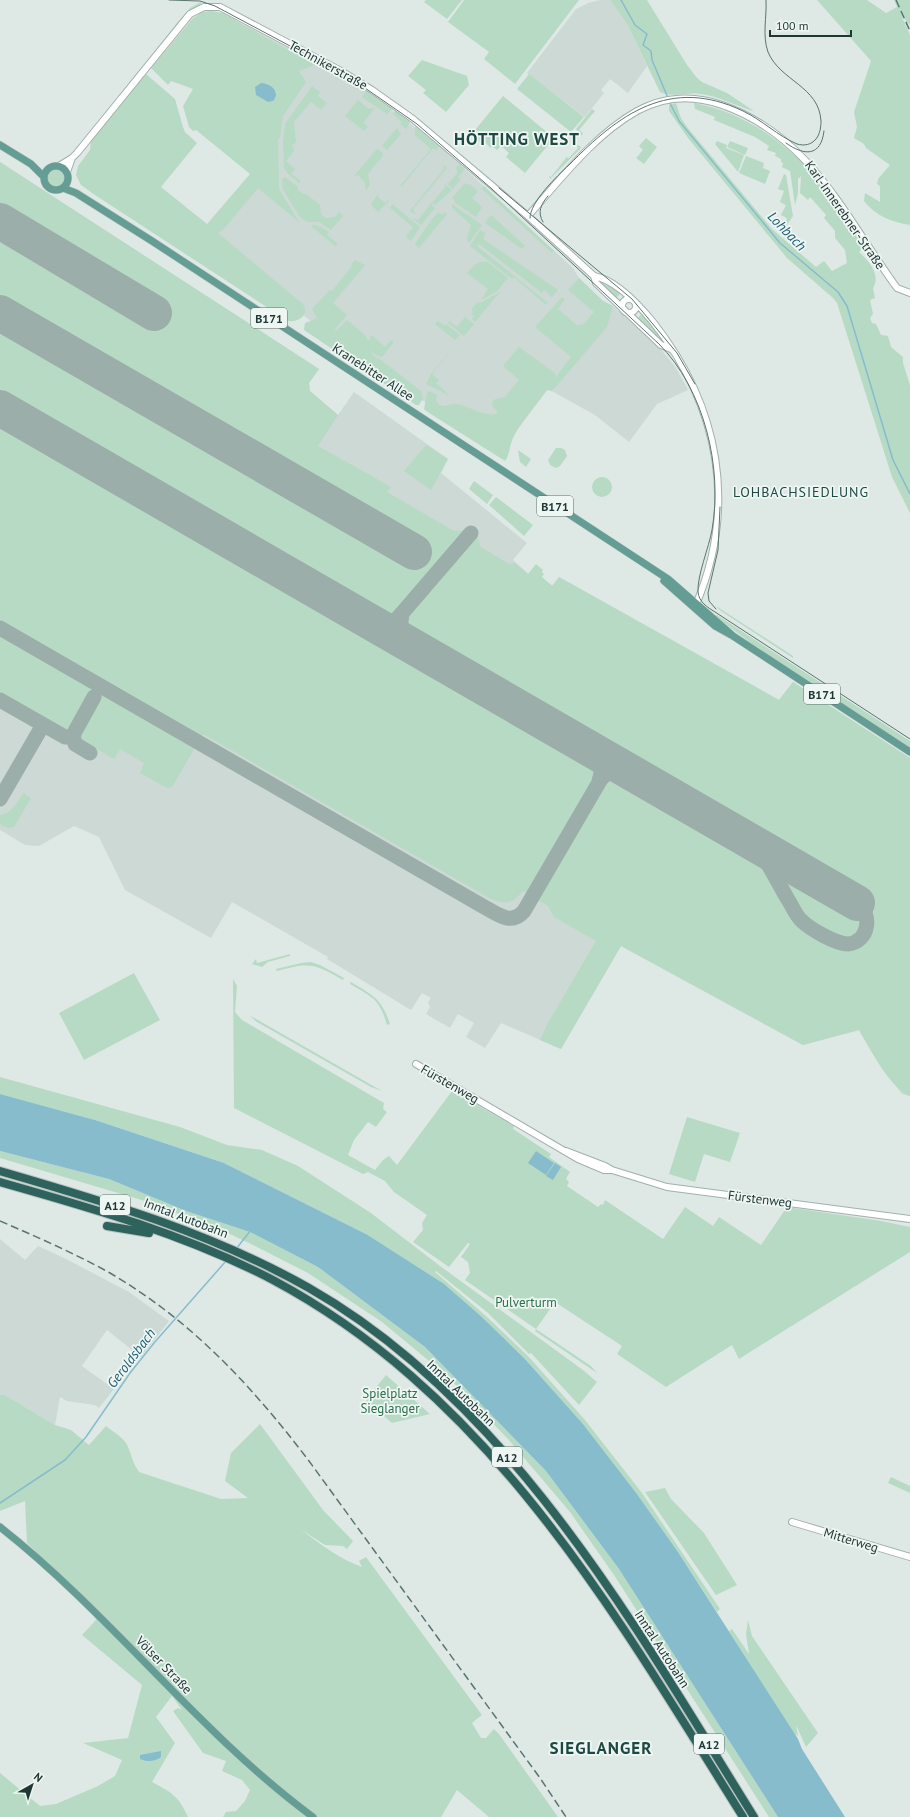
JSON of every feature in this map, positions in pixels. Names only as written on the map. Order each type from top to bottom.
[{"type":"highway","name":"Inntal Autobahn","points":[[0,1171],[106,1202],[164,1222],[244,1254],[278,1271],[332,1302],[383,1338],[439,1386],[496,1444],[558,1519],[610,1590],[754,1817]]},
{"type":"highway","name":"Inntal Autobahn","points":[[0,1182],[102,1212],[166,1234],[239,1263],[303,1297],[352,1328],[408,1373],[469,1430],[519,1486],[576,1560],[642,1657],[743,1817]]},
{"type":"highway","points":[[107,1226],[166,1234]]},
{"type":"main road","name":"B171","points":[[0,145],[31,164],[44,177],[45,184],[51,189],[56,190],[63,188]]},
{"type":"main road","name":"B171","points":[[31,164],[49,168],[59,166]]},
{"type":"main road","points":[[59,166],[67,172]]},
{"type":"main road","points":[[44,177],[49,168]]},
{"type":"main road","name":"B171","points":[[67,172],[68,181]]},
{"type":"main road","points":[[63,188],[68,181]]},
{"type":"main road","name":"Kranebitter Allee","points":[[68,181],[76,193]]},
{"type":"main road","name":"Kranebitter Allee","points":[[63,188],[76,193],[655,572],[695,606],[715,626],[733,636],[910,752]]},
{"type":"main road","name":"Völser Straße","points":[[0,1527],[50,1570],[88,1606],[207,1726],[271,1783],[313,1817]]},
{"type":"street","name":"Technikerstraße","points":[[59,166],[72,158],[188,17],[202,8],[217,7],[280,38],[372,90],[416,121],[528,216],[594,276],[601,278],[633,301],[666,340],[687,373],[700,402],[711,436],[718,485],[718,514],[715,545],[695,606]]},
{"type":"street","name":"Karl-Innerebner-Straße","points":[[528,216],[571,167],[609,132],[638,111],[668,100],[702,100],[735,110],[755,120],[787,142],[811,165],[823,180],[897,288],[910,292]]},
{"type":"street","name":"Technikerstraße","points":[[67,172],[72,158]]},
{"type":"street","name":"Technikerstraße","points":[[594,276],[596,283],[625,311],[661,345],[671,349]]},
{"type":"street","points":[[633,301],[636,309],[632,312],[625,311],[623,304],[633,301]]},
{"type":"street","name":"Fürstenweg","points":[[416,1064],[566,1152],[612,1170],[667,1187],[910,1219]]},
{"type":"street","name":"Mitterweg","points":[[792,1522],[910,1557]]},
{"type":"shaded area","points":[[600,0],[610,0],[627,24],[647,66],[628,93],[610,79],[601,90],[604,93],[585,117],[527,73],[576,9],[588,3]]},
{"type":"shaded area","points":[[245,25],[338,74],[370,94],[439,145],[573,268],[579,278],[603,301],[613,306],[659,347],[676,368],[688,390],[657,404],[629,442],[595,415],[548,389],[518,429],[423,401],[304,316],[207,233],[256,179]]},
{"type":"shaded area","points":[[0,162],[319,369],[309,383],[310,391],[338,415],[354,392],[448,459],[441,473],[527,543],[513,560],[541,585],[545,580],[553,586],[559,577],[779,700],[793,682],[910,758],[910,1096],[902,1094],[879,1063],[859,1030],[803,1045],[621,946],[561,1049],[501,1023],[485,1048],[466,1037],[474,1023],[458,1014],[450,1028],[426,1014],[430,1007],[428,1002],[431,998],[422,993],[411,1010],[327,959],[328,957],[232,902],[211,938],[125,890],[99,837],[74,826],[39,846],[25,845],[0,830]]},
{"type":"shaded area","points":[[0,1239],[25,1260],[38,1246],[66,1259],[129,1292],[169,1321],[141,1357],[107,1330],[82,1366],[114,1389],[99,1408],[95,1405],[67,1401],[60,1397],[55,1425],[5,1395],[0,1395]]},
{"type":"green space","points":[[426,0],[462,0],[447,19],[424,2]]},
{"type":"green space","points":[[464,0],[579,0],[515,84],[484,59],[489,52],[448,22]]},
{"type":"green space","points":[[610,0],[647,0],[687,65],[697,78],[702,82],[727,93],[754,111],[707,95],[669,95],[660,92],[627,24]]},
{"type":"green space","points":[[817,0],[867,0],[886,13],[897,7],[894,0],[910,0],[910,25],[901,15],[910,35],[910,225],[884,218],[864,201],[865,193],[880,202],[880,186],[877,184],[878,179],[890,165],[866,148],[864,144],[854,138],[857,127],[854,112],[871,61]]},
{"type":"green space","points":[[201,2],[201,4],[189,12],[85,138],[177,23],[190,8]]},
{"type":"green space","points":[[211,11],[223,13],[288,50],[317,64],[299,71],[306,82],[283,116],[280,138],[278,139],[279,189],[299,222],[258,188],[223,230],[218,233],[304,305],[304,314],[300,319],[295,321],[288,321],[95,195],[81,185],[76,175],[78,166],[90,150],[91,141],[146,74],[175,99],[185,132],[197,143],[161,187],[207,224],[250,174],[196,130],[193,131],[189,127],[183,106],[193,89],[171,81],[168,85],[151,68],[193,18],[202,12]],"holes":[[[266,83],[273,87],[277,92],[273,101],[268,102],[263,99]]]},
{"type":"green space","points":[[422,60],[467,76],[469,85],[446,112],[423,93],[426,90],[408,76]]},
{"type":"green space","points":[[529,74],[584,117],[571,132],[517,89]]},
{"type":"green space","points":[[312,86],[320,92],[318,96],[327,103],[321,110],[311,102],[294,122],[296,142],[292,146],[294,151],[286,161],[295,169],[291,174],[301,181],[299,183],[288,174],[284,168],[283,142],[285,124]]},
{"type":"green space","points":[[366,91],[392,109],[387,114],[362,97]]},
{"type":"green space","points":[[503,96],[554,138],[525,173],[506,157],[509,153],[501,146],[497,150],[492,146],[491,148],[482,140],[480,142],[471,135]]},
{"type":"green space","points":[[358,100],[369,109],[375,108],[363,123],[368,127],[364,131],[345,116]]},
{"type":"green space","points":[[676,103],[681,118],[687,127],[772,229],[816,267],[824,261],[832,271],[847,263],[845,250],[835,238],[835,231],[824,218],[826,215],[810,197],[808,200],[800,193],[801,176],[798,179],[798,193],[795,205],[790,171],[782,167],[783,163],[781,162],[781,159],[775,156],[776,153],[767,150],[769,146],[755,137],[714,120],[715,117],[695,109],[694,103],[725,112],[754,125],[792,153],[804,164],[805,168],[805,165],[811,165],[866,244],[859,252],[873,268],[876,278],[873,288],[875,298],[870,300],[873,314],[870,318],[872,323],[876,324],[881,335],[888,336],[891,347],[903,357],[903,363],[910,385],[910,513],[892,477],[837,303],[787,258],[688,138],[669,111],[669,105]]},
{"type":"green space","points":[[592,109],[595,111],[579,130],[583,133],[581,136],[576,129]]},
{"type":"green space","points":[[395,111],[410,122],[406,129],[400,124],[402,122],[393,114]]},
{"type":"green space","points":[[415,126],[439,146],[436,150],[433,148],[402,186],[403,188],[398,182],[401,185],[431,149],[415,135]]},
{"type":"green space","points":[[397,128],[401,134],[387,150],[382,146]]},
{"type":"green space","points":[[646,138],[657,147],[644,164],[636,158],[643,150],[639,146]]},
{"type":"green space","points":[[717,141],[727,145],[726,148],[744,155],[738,172],[715,144]]},
{"type":"green space","points":[[730,141],[748,148],[745,155],[727,147]]},
{"type":"green space","points":[[576,144],[581,147],[580,149],[550,179],[549,176],[551,177],[566,158],[565,157],[569,158],[578,148]]},
{"type":"green space","points":[[377,149],[383,153],[382,157],[368,174],[370,185],[366,190],[365,183],[359,175],[354,176]]},
{"type":"green space","points":[[746,156],[764,163],[763,168],[770,171],[765,184],[739,173]]},
{"type":"green space","points":[[0,162],[319,369],[309,383],[310,391],[338,415],[318,446],[391,487],[387,492],[454,531],[466,530],[477,536],[481,547],[509,564],[515,563],[528,574],[536,564],[543,570],[542,572],[544,574],[542,577],[552,586],[559,577],[779,700],[793,682],[910,758],[910,1096],[895,1086],[888,1077],[859,1030],[803,1045],[621,946],[561,1049],[540,1040],[548,1023],[596,941],[554,917],[548,906],[523,891],[509,902],[501,902],[491,899],[203,734],[172,787],[167,788],[140,773],[144,763],[120,749],[114,759],[0,693]]},
{"type":"green space","points":[[460,164],[465,169],[458,177],[461,179],[453,189],[446,183],[449,183],[458,172],[456,168]]},
{"type":"green space","points":[[443,165],[447,168],[413,209],[414,214],[410,211],[444,169]]},
{"type":"green space","points":[[56,169],[62,172],[65,178],[62,184],[56,187],[50,184],[47,178],[50,172]]},
{"type":"green space","points":[[784,174],[786,175],[793,216],[784,229],[782,229],[787,218],[781,215],[786,205],[780,202],[784,191],[778,189]]},
{"type":"green space","points":[[285,177],[298,187],[298,190],[303,194],[306,194],[320,205],[321,214],[326,218],[335,217],[339,212],[343,216],[331,230],[319,222],[307,222],[300,217],[282,186],[282,179]]},
{"type":"green space","points":[[465,183],[468,185],[469,184],[478,191],[472,198],[482,207],[476,217],[454,202],[455,200],[452,198]]},
{"type":"green space","points":[[445,184],[452,190],[435,205],[430,202],[433,202],[445,187]]},
{"type":"green space","points":[[484,186],[554,251],[552,253],[482,189]]},
{"type":"green space","points":[[379,193],[378,197],[385,203],[388,200],[389,201],[378,212],[371,204]]},
{"type":"green space","points":[[430,203],[435,208],[421,225],[412,218],[418,220]]},
{"type":"green space","points":[[392,204],[420,227],[411,241],[406,237],[413,227],[390,208]]},
{"type":"green space","points":[[452,204],[482,225],[469,243],[467,239],[471,225],[452,208]]},
{"type":"green space","points":[[439,212],[442,215],[445,212],[447,214],[419,248],[415,244],[432,219]]},
{"type":"green space","points":[[491,215],[525,246],[522,249],[485,223]]},
{"type":"green space","points":[[314,225],[329,232],[327,235],[338,244],[335,246],[311,226]]},
{"type":"green space","points":[[480,230],[486,233],[483,239],[558,290],[552,297],[544,290],[542,293],[479,244],[477,246],[548,303],[545,304],[514,277],[512,279],[470,246]]},
{"type":"green space","points":[[355,260],[365,265],[333,303],[347,315],[336,328],[334,333],[347,320],[365,335],[368,341],[372,335],[385,347],[391,340],[394,342],[382,357],[374,354],[371,348],[373,355],[367,352],[381,360],[421,391],[423,398],[419,405],[416,405],[304,330],[305,323],[317,318],[312,309],[330,290],[332,291]]},
{"type":"green space","points":[[480,262],[488,262],[508,278],[497,291],[481,300],[488,289],[467,273],[474,265]]},
{"type":"green space","points":[[579,278],[603,301],[613,306],[607,327],[554,389],[552,391],[547,390],[530,412],[514,436],[505,461],[424,409],[427,393],[429,391],[437,395],[436,400],[442,406],[457,404],[481,413],[496,414],[498,412],[492,406],[493,400],[505,397],[519,380],[503,366],[519,347],[555,373],[556,377],[571,357],[535,327],[562,297],[565,299],[558,309],[578,326],[580,324],[583,325],[594,312],[568,290]]},
{"type":"green space","points":[[600,279],[621,293],[615,299],[598,281]]},
{"type":"green space","points":[[500,292],[475,322],[472,319],[474,316],[471,314],[473,312],[471,310],[478,302],[480,303]]},
{"type":"green space","points":[[643,312],[664,339],[662,341],[637,319]]},
{"type":"green space","points":[[465,317],[474,324],[464,336],[448,323],[449,321],[457,327]]},
{"type":"green space","points":[[438,321],[445,326],[446,324],[460,335],[455,340],[435,324]]},
{"type":"green space","points":[[458,342],[432,374],[439,380],[436,383],[450,396],[426,384],[431,374]]},
{"type":"green space","points":[[426,445],[448,459],[431,490],[404,471]]},
{"type":"green space","points":[[556,448],[565,450],[567,456],[560,466],[556,468],[550,465],[548,460]]},
{"type":"green space","points":[[518,450],[531,459],[526,467],[520,462]]},
{"type":"green space","points":[[602,477],[609,480],[612,487],[609,494],[602,497],[595,494],[592,487],[595,480]]},
{"type":"green space","points":[[474,481],[493,495],[487,504],[469,489]]},
{"type":"green space","points":[[496,497],[533,525],[524,536],[489,505]]},
{"type":"green space","points":[[716,606],[793,656],[793,658],[721,611]]},
{"type":"green space","points":[[717,615],[910,741],[910,748],[756,647],[715,616]]},
{"type":"green space","points":[[23,793],[31,798],[14,827],[7,828],[0,824],[0,815],[11,810]]},
{"type":"green space","points":[[290,954],[290,956],[268,962],[262,967],[252,964],[256,959],[257,963]]},
{"type":"green space","points":[[311,962],[320,965],[344,978],[343,980],[318,967],[304,965],[277,971],[276,969]]},
{"type":"green space","points":[[134,973],[160,1020],[84,1060],[59,1013]]},
{"type":"green space","name":"Pulverturm","points":[[233,979],[237,986],[235,1012],[242,1020],[384,1103],[383,1109],[387,1112],[376,1127],[368,1122],[354,1140],[348,1155],[375,1170],[383,1160],[389,1156],[397,1165],[452,1091],[514,1126],[513,1129],[551,1154],[549,1157],[570,1172],[566,1179],[569,1182],[567,1186],[598,1207],[601,1204],[603,1205],[605,1200],[663,1239],[685,1207],[713,1226],[719,1217],[761,1245],[787,1207],[881,1221],[910,1227],[910,1252],[739,1359],[732,1345],[666,1387],[617,1354],[622,1346],[555,1302],[536,1329],[465,1280],[470,1273],[468,1262],[461,1257],[470,1244],[468,1243],[449,1267],[413,1242],[423,1230],[422,1223],[427,1215],[394,1192],[385,1181],[368,1172],[363,1174],[234,1108]]},
{"type":"green space","points":[[351,982],[376,998],[387,1015],[390,1024],[387,1025],[378,1004],[370,996],[350,984]]},
{"type":"green space","points":[[249,1015],[382,1091],[371,1087],[257,1022]]},
{"type":"green space","points":[[0,1077],[180,1127],[227,1145],[262,1150],[298,1166],[371,1213],[440,1266],[583,1370],[597,1382],[579,1405],[531,1353],[529,1354],[488,1313],[436,1271],[435,1272],[486,1316],[528,1356],[585,1420],[642,1493],[720,1609],[717,1612],[678,1552],[637,1494],[583,1424],[525,1359],[483,1318],[366,1234],[224,1163],[95,1120],[0,1094]]},
{"type":"green space","points":[[687,1117],[740,1133],[730,1162],[704,1154],[695,1182],[669,1174]]},
{"type":"green space","points":[[0,1151],[109,1179],[186,1211],[250,1232],[318,1267],[425,1347],[546,1471],[619,1569],[778,1817],[769,1817],[614,1575],[570,1512],[508,1439],[446,1375],[382,1322],[308,1273],[251,1244],[230,1234],[145,1201],[0,1158]]},
{"type":"green space","points":[[536,1329],[591,1366],[597,1373],[535,1331]]},
{"type":"green space","name":"Spielplatz Sieglanger","points":[[386,1375],[430,1414],[392,1423],[366,1400]]},
{"type":"green space","points":[[0,1395],[5,1395],[55,1425],[71,1430],[89,1445],[106,1426],[126,1443],[134,1464],[139,1472],[221,1499],[248,1498],[225,1481],[231,1453],[260,1424],[323,1510],[353,1541],[347,1549],[343,1546],[325,1545],[300,1529],[330,1550],[362,1567],[359,1561],[366,1557],[482,1715],[472,1723],[481,1738],[486,1738],[494,1729],[499,1734],[558,1817],[489,1817],[457,1790],[441,1817],[223,1817],[226,1812],[236,1811],[245,1801],[250,1790],[242,1780],[222,1771],[226,1761],[203,1753],[173,1711],[178,1708],[182,1710],[172,1696],[156,1717],[175,1743],[152,1782],[174,1795],[188,1817],[0,1817],[0,1773],[40,1806],[56,1804],[98,1786],[115,1776],[122,1760],[83,1743],[128,1738],[142,1685],[82,1635],[96,1620],[89,1604],[27,1543],[25,1501],[0,1511]]},
{"type":"green space","points":[[891,1477],[910,1486],[910,1493],[888,1483]]},
{"type":"green space","points":[[665,1488],[671,1499],[704,1533],[737,1585],[716,1595],[645,1492]]},
{"type":"green space","points":[[748,1620],[752,1636],[818,1733],[806,1747],[796,1725],[798,1736],[793,1733],[729,1631],[732,1629],[749,1654],[746,1634]]},
{"type":"water","points":[[261,83],[265,83],[274,89],[276,94],[273,101],[268,102],[256,95],[255,87]]},
{"type":"water","points":[[0,1094],[95,1120],[224,1163],[366,1234],[444,1284],[483,1318],[525,1359],[583,1424],[637,1494],[678,1552],[798,1739],[802,1749],[845,1817],[778,1817],[619,1569],[546,1471],[425,1347],[318,1267],[250,1232],[186,1211],[109,1179],[0,1151]]},
{"type":"water","points":[[536,1151],[554,1163],[546,1175],[528,1163]]},
{"type":"water","points":[[555,1163],[561,1167],[553,1180],[546,1176]]},
{"type":"water","points":[[161,1751],[161,1757],[154,1761],[145,1761],[140,1759],[140,1755]]},
{"type":"waterway","name":"Lohbach","points":[[621,0],[635,25],[647,34],[643,45],[651,51],[652,60],[668,98]]},
{"type":"waterway","name":"Lohbach","points":[[669,101],[679,121],[780,243],[838,292],[847,306],[893,460],[910,494]]},
{"type":"waterway","name":"Geroldsbach","points":[[236,1249],[251,1230]]},
{"type":"waterway","name":"Geroldsbach","points":[[0,1503],[65,1460],[86,1437],[130,1373],[154,1343],[226,1261]]},
{"type":"taxiway","points":[[369,621],[384,624],[397,619],[471,533]]},
{"type":"taxiway","points":[[402,615],[401,626],[404,635],[406,639],[417,649]]},
{"type":"taxiway","points":[[0,628],[491,911],[506,918],[515,918],[524,911],[601,779],[615,771],[624,771],[632,774]]},
{"type":"taxiway","points":[[90,753],[75,744],[73,735],[94,697]]},
{"type":"taxiway","points":[[0,700],[65,737],[70,737],[73,735]]},
{"type":"taxiway","points":[[0,799],[40,730]]},
{"type":"taxiway","points":[[589,748],[596,755],[600,763],[601,771],[599,781]]},
{"type":"taxiway","points":[[752,842],[760,850],[797,916],[817,932],[837,942],[848,944],[861,938],[864,933],[867,920],[862,908],[857,903]]},
{"type":"runway","points":[[0,221],[154,313]]},
{"type":"runway","points":[[0,313],[414,552]]},
{"type":"runway","points":[[0,408],[857,903]]},
{"type":"tram line","points":[[169,0],[200,1],[215,6],[352,79],[417,124],[492,189],[659,344],[675,362],[688,383],[698,406],[712,455],[715,481],[715,506],[712,530],[698,585],[698,592],[702,601],[712,610],[910,739]]},
{"type":"tram line","points":[[530,218],[534,205],[545,190],[607,130],[627,116],[647,106],[669,99],[692,98],[717,101],[743,111],[790,141],[802,145],[812,143],[816,139],[820,128],[821,121],[819,109],[807,91],[781,70],[768,52],[765,39],[766,0]]},
{"type":"tram line","points":[[786,143],[799,150],[811,152],[819,146],[824,131]]},
{"type":"tram line","points":[[499,188],[632,299],[677,353],[695,384]]},
{"type":"tram line","points":[[543,222],[540,211],[543,202],[548,196]]},
{"type":"tram line","points":[[716,609],[709,601],[708,593],[718,550],[720,507]]},
{"type":"railway","points":[[896,0],[910,31]]},
{"type":"railway","points":[[0,1221],[83,1259],[110,1273],[140,1292],[168,1312],[194,1334],[243,1381],[309,1461],[540,1778],[566,1817]]},
{"type":"district","name":"HÖTTING WEST","points":[[517,139]]},
{"type":"district","name":"LOHBACHSIEDLUNG","points":[[801,492]]},
{"type":"district","name":"SIEGLANGER","points":[[601,1748]]}]
